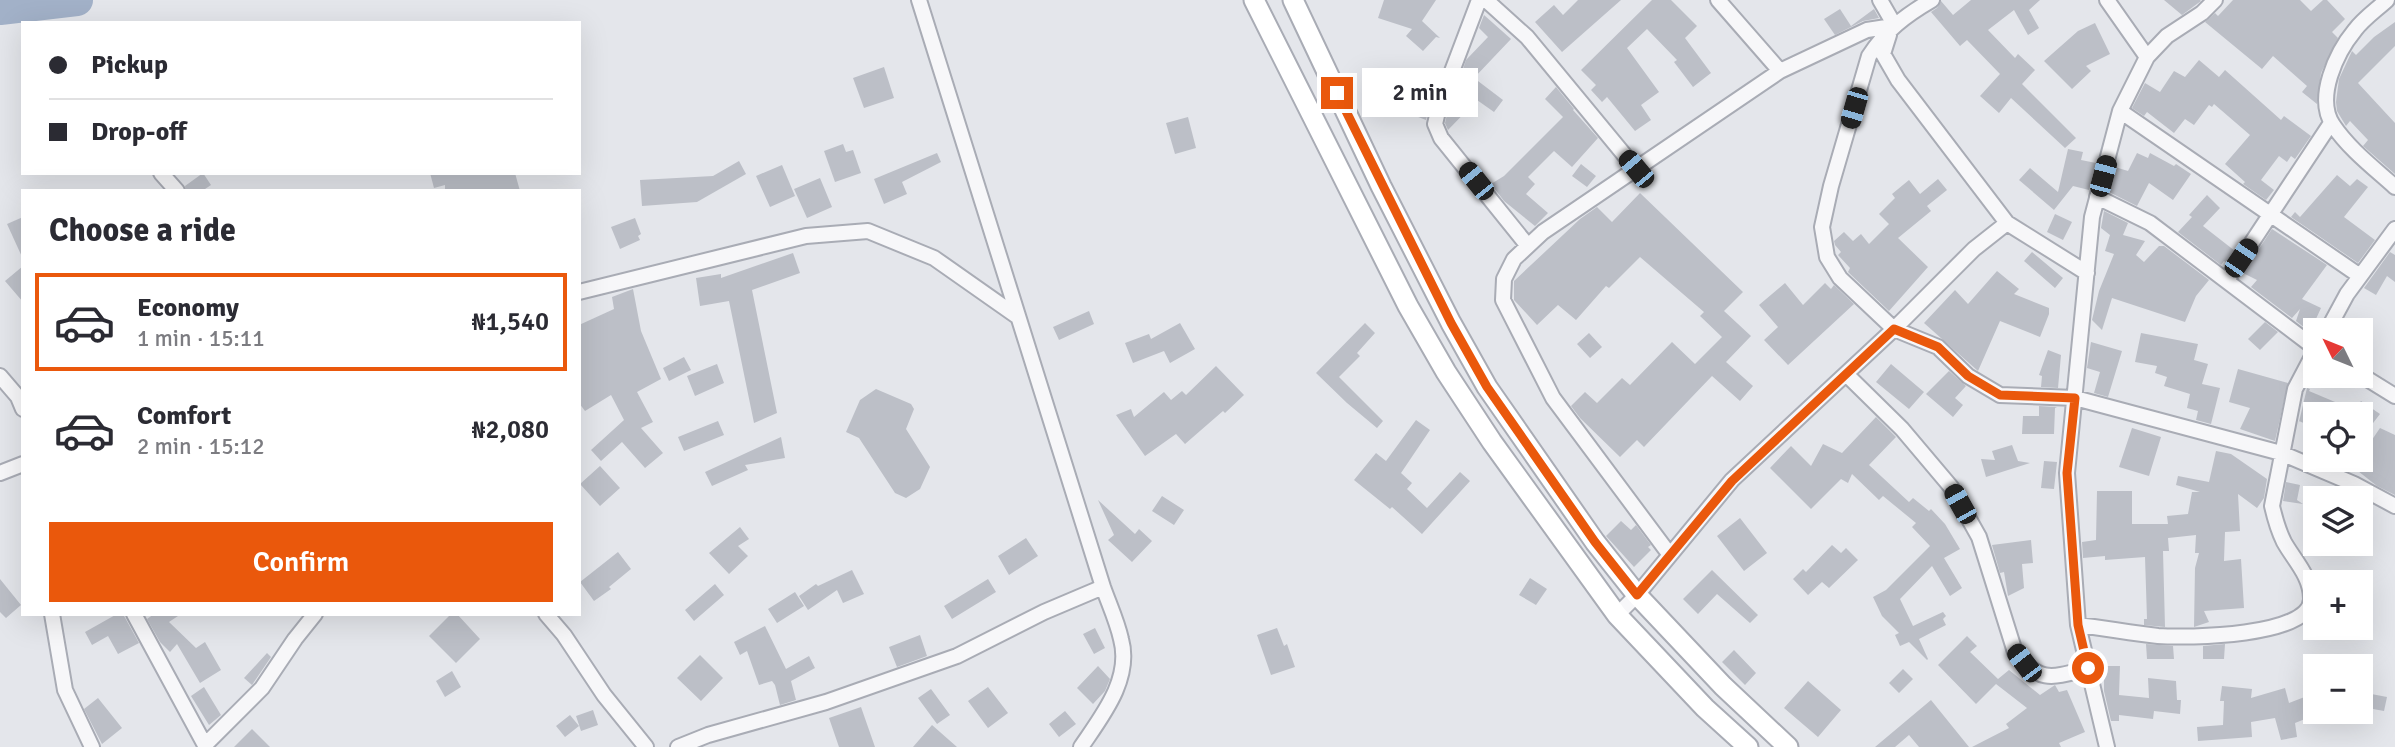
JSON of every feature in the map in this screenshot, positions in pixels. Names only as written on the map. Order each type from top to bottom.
[{"type":"street","points":[[919,0],[1122,640],[1122,670],[1111,702],[1081,747]]},
{"type":"street","points":[[1254,0],[1408,306],[1446,372],[1492,442],[1617,615],[1705,708],[1748,747]]},
{"type":"street","points":[[1293,0],[1388,198],[1451,323],[1487,387],[1595,542],[1637,595],[1723,686],[1788,747]]},
{"type":"street","points":[[1479,0],[1440,103],[1436,124],[1441,138],[1528,246]]},
{"type":"street","points":[[1486,0],[1527,37],[1636,169]]},
{"type":"street","points":[[1718,0],[1780,71]]},
{"type":"street","points":[[1880,0],[1895,26]]},
{"type":"street","points":[[1932,0],[1906,15],[1880,39],[1869,56],[1831,186],[1822,227],[1827,257],[1840,278],[1894,329],[1938,347],[1968,376],[2000,395],[2075,398],[2281,453],[2354,484],[2395,506]]},
{"type":"street","points":[[2107,0],[2147,57]]},
{"type":"street","points":[[2107,747],[2078,625],[2067,473],[2092,217],[2120,111],[2147,57],[2167,36],[2202,13],[2216,0]]},
{"type":"street","points":[[2387,0],[2355,29],[2330,71],[2326,106],[2332,123],[2350,146],[2395,187]]},
{"type":"street","points":[[1670,555],[1553,398],[1503,300],[1504,279],[1514,259],[1543,232],[1780,71],[1867,30],[1895,26]]},
{"type":"street","points":[[1895,26],[1886,40],[1883,54],[2007,223],[2087,272]]},
{"type":"street","points":[[2120,111],[2360,276]]},
{"type":"street","points":[[2227,280],[2332,123]]},
{"type":"street","points":[[163,175],[175,189]]},
{"type":"street","points":[[2097,197],[2150,223],[2303,340]]},
{"type":"street","points":[[1617,615],[1637,595],[1732,481],[1894,329],[1974,249],[2007,223]]},
{"type":"street","points":[[2334,318],[2347,294],[2395,229]]},
{"type":"street","points":[[581,292],[806,236],[868,231],[934,258],[1018,317]]},
{"type":"street","points":[[2078,625],[2161,636],[2232,633],[2283,626],[2307,612],[2311,603],[2310,586],[2284,541],[2272,506],[2295,388],[2303,373]]},
{"type":"street","points":[[1846,374],[1902,429],[1951,487],[1979,537],[2015,652],[2024,663],[2038,675],[2054,677],[2088,668]]},
{"type":"street","points":[[0,376],[18,397],[21,405]]},
{"type":"street","points":[[2373,382],[2394,394]]},
{"type":"street","points":[[0,473],[21,465]]},
{"type":"street","points":[[678,747],[708,734],[826,702],[957,656],[1044,612],[1103,587]]},
{"type":"street","points":[[52,616],[65,690],[92,747]]},
{"type":"street","points":[[135,616],[206,746],[262,688],[313,616]]},
{"type":"street","points":[[548,616],[564,635],[604,695],[646,747]]},
{"type":"building","points":[[1384,0],[1436,0],[1422,21],[1440,38],[1436,37],[1423,51],[1406,36],[1412,29],[1378,18]]},
{"type":"building","points":[[1578,0],[1621,0],[1562,52],[1535,22],[1554,5],[1563,15]]},
{"type":"building","points":[[1652,0],[1671,0],[1697,26],[1685,38],[1711,73],[1693,87],[1674,62],[1677,60],[1647,29],[1627,48],[1659,92],[1641,105],[1651,120],[1635,131],[1607,97],[1602,102],[1591,90],[1596,85],[1581,70]]},
{"type":"building","points":[[1971,0],[2040,0],[2029,10],[2039,28],[2028,35],[2014,10],[1988,30],[2015,58],[2018,54],[2035,70],[2022,84],[2076,138],[2065,148],[2011,98],[1999,113],[1980,96],[2000,74],[1967,40],[1960,46],[1931,12],[1941,1],[1953,15]]},
{"type":"building","points":[[2164,0],[2200,0],[2201,1],[2182,15]]},
{"type":"building","points":[[2233,0],[2300,0],[2311,11],[2323,0],[2327,0],[2345,19],[2332,32],[2338,38],[2321,73],[2317,104],[2302,92],[2307,86],[2273,56],[2262,69],[2205,22],[2215,13],[2218,16]]},
{"type":"building","points":[[1840,9],[1851,26],[1874,9],[1879,18],[1863,21],[1835,35],[1824,19]]},
{"type":"building","points":[[1484,15],[1511,39],[1474,78],[1503,100],[1494,112],[1477,100],[1448,130],[1445,123],[1449,106],[1460,86],[1458,84],[1466,60],[1488,37],[1479,28]]},
{"type":"building","points":[[2395,22],[2395,46],[2358,83],[2395,123],[2395,174],[2363,146],[2368,140],[2350,121],[2346,126],[2337,111],[2336,102],[2339,79],[2352,51],[2356,55],[2374,37]]},
{"type":"building","points":[[2095,23],[2110,54],[2086,66],[2091,71],[2072,89],[2044,61],[2078,31]]},
{"type":"building","points":[[2199,60],[2219,77],[2225,70],[2281,120],[2284,116],[2311,136],[2295,159],[2291,156],[2287,162],[2279,156],[2261,180],[2274,190],[2266,200],[2243,184],[2245,182],[2225,164],[2250,135],[2214,104],[2212,107],[2209,105],[2194,125],[2185,119],[2174,133],[2147,112],[2144,116],[2132,108],[2145,83],[2160,92],[2174,71],[2185,77]]},
{"type":"building","points":[[884,67],[894,98],[864,108],[853,78]]},
{"type":"building","points":[[1556,87],[1598,138],[1572,167],[1554,151],[1528,177],[1535,184],[1526,194],[1548,213],[1535,226],[1504,201],[1491,184],[1504,176],[1563,117],[1545,99]]},
{"type":"building","points":[[1421,96],[1431,100],[1426,120],[1413,115]]},
{"type":"building","points":[[1188,117],[1196,148],[1175,154],[1166,123]]},
{"type":"building","points":[[843,144],[846,152],[853,150],[861,173],[835,182],[824,151]]},
{"type":"building","points":[[2068,149],[2083,152],[2081,160],[2096,163],[2089,190],[2073,186],[2054,210],[2019,180],[2030,168],[2058,192]]},
{"type":"building","points":[[937,153],[941,162],[902,182],[907,194],[884,204],[874,179]]},
{"type":"building","points":[[2137,153],[2148,158],[2150,153],[2191,174],[2173,200],[2149,183],[2137,206],[2109,192],[2115,167],[2128,171]]},
{"type":"building","points":[[739,161],[746,174],[697,202],[642,206],[640,180],[713,176]]},
{"type":"building","points":[[1581,164],[1596,176],[1587,187],[1572,176]]},
{"type":"building","points":[[782,165],[795,196],[770,207],[756,176]]},
{"type":"building","points":[[200,175],[204,175],[211,185],[205,189],[186,189],[185,186]]},
{"type":"building","points":[[431,175],[516,175],[519,189],[445,189],[445,185],[434,188]]},
{"type":"building","points":[[2337,175],[2350,186],[2357,179],[2368,187],[2344,217],[2375,240],[2358,263],[2291,217],[2295,212],[2300,217]]},
{"type":"building","points":[[820,178],[832,207],[807,218],[794,189]]},
{"type":"building","points":[[1938,179],[1947,190],[1927,206],[1931,211],[1898,238],[1928,267],[1889,311],[1848,272],[1850,268],[1838,255],[1841,252],[1834,241],[1844,232],[1853,241],[1861,234],[1869,244],[1889,224],[1879,214],[1895,198],[1892,194],[1909,180],[1920,194]]},
{"type":"building","points":[[1640,193],[1743,292],[1724,311],[1751,336],[1726,362],[1753,386],[1740,401],[1712,376],[1644,447],[1637,440],[1620,457],[1571,406],[1585,392],[1597,403],[1622,378],[1630,385],[1672,342],[1695,364],[1722,337],[1700,316],[1704,312],[1640,257],[1609,288],[1606,286],[1576,320],[1558,305],[1537,325],[1514,300],[1514,281],[1580,219],[1597,207],[1612,222]]},
{"type":"building","points":[[2207,195],[2220,208],[2203,226],[2235,251],[2227,263],[2224,261],[2221,265],[2178,232]]},
{"type":"building","points":[[2104,211],[2128,223],[2123,235],[2145,241],[2136,255],[2144,262],[2159,246],[2164,246],[2209,280],[2196,296],[2185,322],[2112,298],[2102,330],[2092,320],[2099,291],[2114,254],[2105,251],[2110,235],[2101,228]]},
{"type":"building","points":[[2055,214],[2072,222],[2063,240],[2047,232]]},
{"type":"building","points":[[21,218],[21,255],[7,224]]},
{"type":"building","points":[[635,218],[641,234],[638,236],[640,240],[620,249],[611,227]]},
{"type":"building","points":[[2272,229],[2327,265],[2302,299],[2321,308],[2316,318],[2303,318],[2303,326],[2296,321],[2300,309],[2292,318],[2251,287],[2257,280],[2243,273]]},
{"type":"building","points":[[2032,252],[2063,278],[2055,288],[2024,261]]},
{"type":"building","points":[[2390,252],[2395,255],[2395,282],[2387,276],[2376,295],[2364,288]]},
{"type":"building","points":[[793,253],[800,273],[752,290],[777,413],[754,423],[729,301],[700,306],[696,278],[721,274],[721,278]]},
{"type":"building","points":[[21,268],[21,300],[5,281]]},
{"type":"building","points":[[1997,271],[2019,289],[2014,294],[2049,308],[2049,314],[2040,337],[2000,321],[1978,371],[1924,323],[1955,290],[1968,304]]},
{"type":"building","points":[[1785,283],[1803,305],[1825,283],[1831,289],[1834,285],[1854,304],[1788,365],[1764,340],[1778,327],[1759,305]]},
{"type":"building","points":[[633,289],[641,331],[661,379],[637,392],[653,422],[641,428],[663,453],[645,468],[622,442],[601,461],[591,450],[624,420],[611,395],[585,411],[581,406],[581,324],[614,309],[612,297]]},
{"type":"building","points":[[1089,311],[1094,324],[1059,340],[1053,327]]},
{"type":"building","points":[[2265,322],[2278,332],[2260,350],[2248,339]]},
{"type":"building","points":[[1180,323],[1195,349],[1170,363],[1164,351],[1133,363],[1125,343],[1149,334],[1151,339]]},
{"type":"building","points":[[1365,323],[1375,333],[1357,353],[1360,356],[1339,377],[1383,421],[1377,428],[1316,373]]},
{"type":"building","points":[[1589,333],[1602,347],[1590,358],[1577,344]]},
{"type":"building","points":[[2141,333],[2198,344],[2194,360],[2208,364],[2202,384],[2220,388],[2211,424],[2196,420],[2198,411],[2187,408],[2190,394],[2164,386],[2167,377],[2155,373],[2157,366],[2135,362]]},
{"type":"building","points":[[2091,342],[2122,351],[2108,397],[2094,393],[2100,372],[2087,368]]},
{"type":"building","points":[[2048,350],[2061,355],[2058,388],[2041,387],[2042,376],[2039,375]]},
{"type":"building","points":[[684,357],[691,370],[669,381],[663,368]]},
{"type":"building","points":[[717,364],[724,383],[695,396],[687,376]]},
{"type":"building","points":[[1891,364],[1924,392],[1909,409],[1876,382]]},
{"type":"building","points":[[1216,366],[1244,395],[1185,444],[1176,434],[1145,456],[1116,415],[1131,409],[1134,417],[1164,392],[1171,400],[1182,391],[1186,395]]},
{"type":"building","points":[[2238,369],[2288,383],[2275,441],[2240,429],[2250,408],[2229,402]]},
{"type":"building","points":[[1949,371],[1966,386],[1955,398],[1963,405],[1953,417],[1926,394]]},
{"type":"building","points":[[2307,388],[2335,402],[2304,402]]},
{"type":"building","points":[[876,389],[911,404],[914,409],[906,429],[930,467],[920,489],[906,498],[895,493],[859,438],[846,432],[860,400]]},
{"type":"building","points":[[2303,404],[2303,423],[2299,421]]},
{"type":"building","points":[[2039,406],[2057,407],[2054,434],[2022,434],[2023,416],[2039,416]]},
{"type":"building","points":[[2373,409],[2380,414],[2373,423]]},
{"type":"building","points":[[1876,417],[1896,437],[1869,465],[1909,502],[1913,498],[1929,511],[1931,509],[1945,524],[1960,549],[1944,558],[1962,588],[1950,596],[1932,566],[1900,599],[1913,626],[1943,612],[1946,616],[1943,619],[1946,625],[1919,639],[1927,660],[1909,642],[1900,646],[1895,635],[1899,633],[1882,616],[1873,597],[1886,590],[1930,546],[1912,527],[1916,523],[1883,496],[1879,500],[1852,474],[1848,483],[1841,479],[1811,509],[1770,468],[1791,446],[1811,466],[1823,444],[1842,453]]},
{"type":"building","points":[[1416,420],[1430,430],[1401,473],[1412,483],[1407,489],[1427,508],[1460,472],[1470,481],[1422,534],[1392,507],[1390,509],[1354,480],[1376,453],[1386,461]]},
{"type":"building","points":[[718,421],[724,435],[684,451],[678,437]]},
{"type":"building","points":[[2132,428],[2161,437],[2149,476],[2119,467]]},
{"type":"building","points":[[2380,428],[2395,435],[2395,495],[2377,486],[2359,472],[2373,472],[2373,438]]},
{"type":"building","points":[[781,437],[785,458],[745,465],[748,470],[712,486],[705,472]]},
{"type":"building","points":[[2012,445],[2018,461],[2030,463],[1986,477],[1981,459],[1995,460],[1992,451]]},
{"type":"building","points":[[2216,451],[2231,454],[2267,479],[2264,498],[2257,508],[2238,494],[2240,531],[2225,532],[2224,561],[2241,559],[2244,608],[2204,611],[2209,622],[2194,627],[2195,568],[2199,553],[2195,553],[2196,535],[2168,538],[2169,551],[2163,551],[2165,627],[2144,625],[2144,619],[2147,619],[2145,557],[2105,560],[2105,556],[2083,558],[2082,542],[2096,540],[2097,491],[2132,491],[2132,524],[2168,524],[2167,516],[2188,514],[2192,492],[2200,492],[2176,485],[2178,476],[2209,482]]},
{"type":"building","points":[[2044,461],[2057,462],[2054,489],[2041,488]]},
{"type":"building","points":[[600,466],[620,488],[600,506],[581,483]]},
{"type":"building","points":[[2286,482],[2300,485],[2297,500],[2303,504],[2283,501]]},
{"type":"building","points":[[1162,496],[1184,510],[1174,525],[1152,511]]},
{"type":"building","points":[[1098,500],[1135,534],[1139,529],[1152,541],[1132,562],[1108,540],[1114,535]]},
{"type":"building","points":[[1740,518],[1767,553],[1744,571],[1717,536]]},
{"type":"building","points":[[1621,521],[1631,530],[1636,525],[1651,545],[1648,547],[1651,550],[1634,567],[1606,536]]},
{"type":"building","points":[[740,527],[749,539],[738,546],[748,556],[729,574],[709,553]]},
{"type":"building","points":[[1026,538],[1038,556],[1009,575],[998,556]]},
{"type":"building","points":[[2031,540],[2033,563],[2022,564],[2024,588],[2008,596],[2004,572],[2000,573],[1992,545]]},
{"type":"building","points":[[1832,545],[1841,553],[1846,548],[1858,560],[1829,588],[1822,582],[1808,595],[1793,579],[1803,569],[1806,572]]},
{"type":"building","points":[[618,552],[631,569],[594,601],[581,581]]},
{"type":"building","points":[[852,570],[864,594],[843,603],[837,590],[808,610],[799,596],[816,584],[818,586]]},
{"type":"building","points":[[1712,570],[1758,615],[1750,623],[1717,594],[1698,614],[1683,599]]},
{"type":"building","points":[[1530,578],[1547,589],[1536,605],[1519,595]]},
{"type":"building","points":[[0,579],[21,605],[6,618],[0,612]]},
{"type":"building","points":[[988,579],[996,592],[952,619],[944,606]]},
{"type":"building","points":[[715,584],[724,595],[694,621],[685,610]]},
{"type":"building","points":[[795,592],[804,606],[777,623],[768,609]]},
{"type":"building","points":[[113,616],[124,616],[139,643],[118,654],[108,636],[92,645],[85,632]]},
{"type":"building","points":[[151,616],[178,616],[169,622],[196,648],[205,642],[221,670],[200,683],[177,644],[170,652],[160,642],[147,619]]},
{"type":"building","points":[[449,616],[459,616],[480,639],[456,663],[429,636]]},
{"type":"building","points":[[765,626],[786,669],[809,656],[815,668],[791,681],[796,700],[780,705],[775,685],[772,681],[759,685],[747,651],[740,655],[734,642]]},
{"type":"building","points":[[1095,628],[1105,648],[1094,654],[1083,634]]},
{"type":"building","points":[[1277,628],[1284,646],[1287,644],[1295,667],[1271,675],[1257,635]]},
{"type":"building","points":[[920,635],[927,656],[897,667],[889,647]]},
{"type":"building","points":[[1967,636],[1977,646],[1970,652],[1998,679],[2009,670],[2040,695],[2055,685],[2059,692],[2067,690],[2085,732],[2059,743],[2061,747],[1972,747],[2009,728],[2006,724],[2027,708],[1996,684],[1976,704],[1938,665]]},
{"type":"building","points":[[2146,644],[2173,646],[2174,659],[2147,659]]},
{"type":"building","points":[[2225,644],[2224,659],[2203,659],[2203,646]]},
{"type":"building","points":[[1734,650],[1756,673],[1745,685],[1722,662]]},
{"type":"building","points":[[267,653],[271,657],[252,685],[244,678]]},
{"type":"building","points":[[700,655],[723,678],[701,701],[677,678]]},
{"type":"building","points":[[1098,666],[1110,679],[1105,691],[1093,704],[1077,688]]},
{"type":"building","points":[[2104,666],[2120,666],[2119,695],[2149,698],[2148,678],[2176,681],[2177,700],[2181,700],[2180,714],[2154,711],[2153,719],[2119,715],[2119,721],[2111,721],[2104,691]]},
{"type":"building","points":[[1903,669],[1913,679],[1899,693],[1889,683]]},
{"type":"building","points":[[452,671],[461,687],[445,697],[436,681]]},
{"type":"building","points":[[1808,681],[1841,710],[1818,737],[1784,708]]},
{"type":"building","points":[[2222,686],[2252,689],[2251,698],[2285,688],[2289,703],[2303,698],[2303,720],[2295,723],[2297,737],[2281,740],[2275,718],[2251,722],[2252,737],[2198,741],[2197,727],[2223,725],[2224,701],[2220,701]]},
{"type":"building","points":[[204,687],[221,715],[209,725],[191,696]]},
{"type":"building","points":[[988,687],[1008,713],[988,728],[968,701]]},
{"type":"building","points":[[931,689],[950,715],[937,724],[918,698]]},
{"type":"building","points":[[2373,694],[2387,697],[2384,711],[2373,709]]},
{"type":"building","points":[[98,698],[122,728],[102,744],[84,709]]},
{"type":"building","points":[[1931,700],[1969,747],[1919,747],[1909,735],[1895,747],[1875,747]]},
{"type":"building","points":[[861,707],[875,747],[839,747],[829,718]]},
{"type":"building","points":[[593,710],[598,725],[581,731],[576,716]]},
{"type":"building","points":[[1065,711],[1076,724],[1059,737],[1049,724]]},
{"type":"building","points":[[570,715],[579,726],[565,737],[556,726]]},
{"type":"building","points":[[932,725],[957,747],[913,747]]},
{"type":"building","points":[[252,729],[270,747],[234,747]]},
{"type":"waterway","points":[[0,9],[77,0]]},
{"type":"route","points":[[1337,93],[1381,186],[1487,387],[1595,542],[1637,595],[1732,481],[1894,329],[1938,347],[1968,376],[2000,395],[2075,398],[2067,473],[2078,625],[2088,668]]}]
